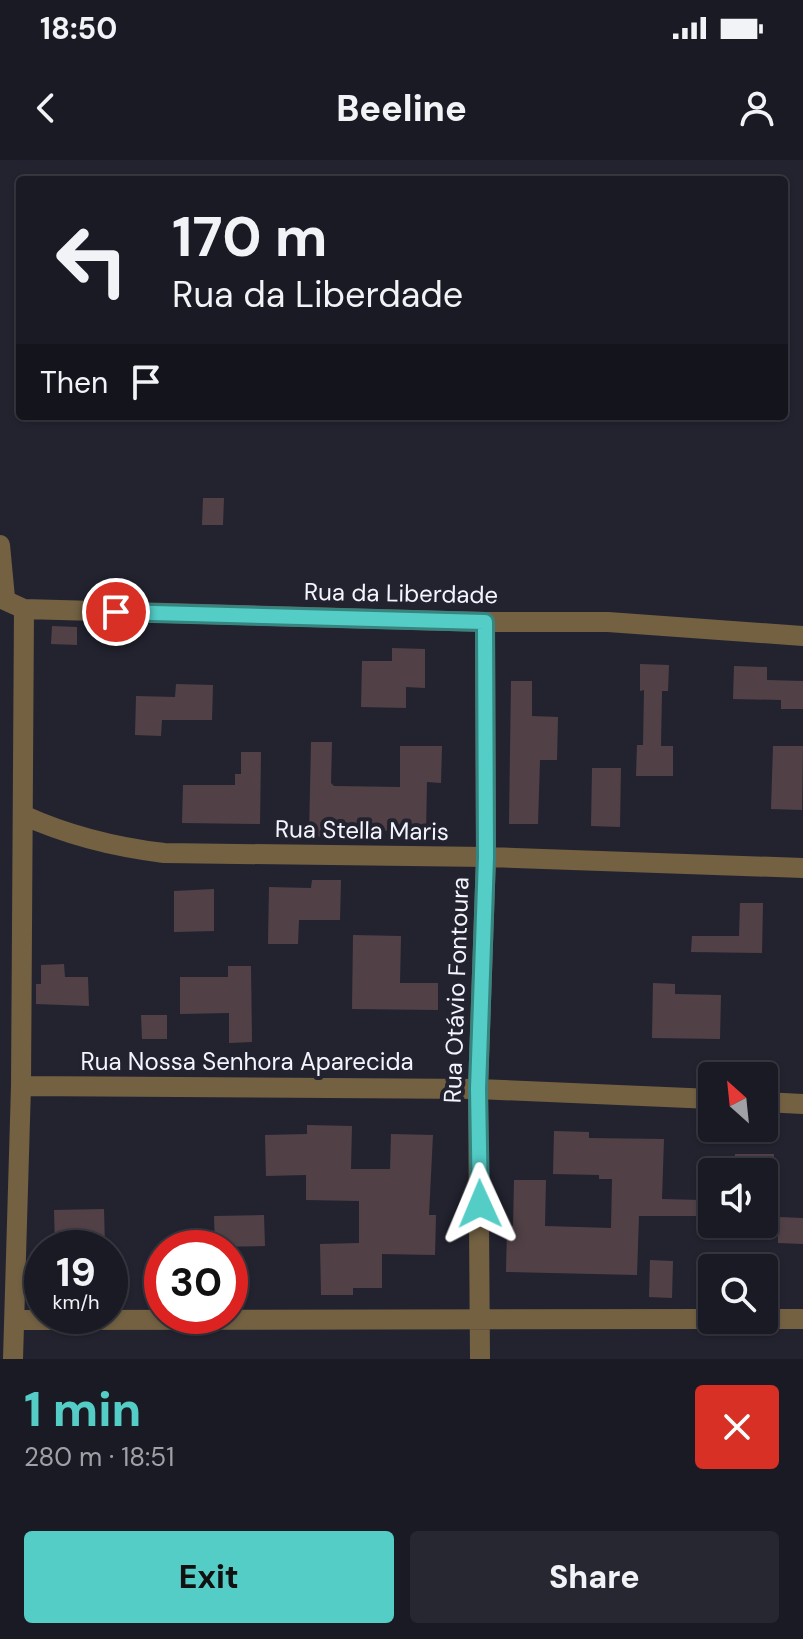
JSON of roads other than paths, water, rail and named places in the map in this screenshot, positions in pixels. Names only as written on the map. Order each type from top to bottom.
[{"type":"street","points":[[0,545],[2,598]]},
{"type":"street","name":"Rua da Liberdade","points":[[2,598],[24,609],[485,622],[608,622],[803,636]]},
{"type":"street","points":[[13,1359],[21,1086],[24,609]]},
{"type":"street","name":"Rua Otávio Fontoura","points":[[480,1359],[478,1089],[486,857],[485,622]]},
{"type":"street","name":"Rua Stella Maris","points":[[23,815],[57,831],[113,847],[164,853],[486,857],[803,868]]},
{"type":"street","name":"Rua Nossa Senhora Aparecida","points":[[21,1086],[478,1089],[698,1098]]},
{"type":"street","points":[[778,1103],[803,1104]]},
{"type":"street","points":[[15,1320],[698,1319]]},
{"type":"street","points":[[778,1319],[803,1319]]}]
